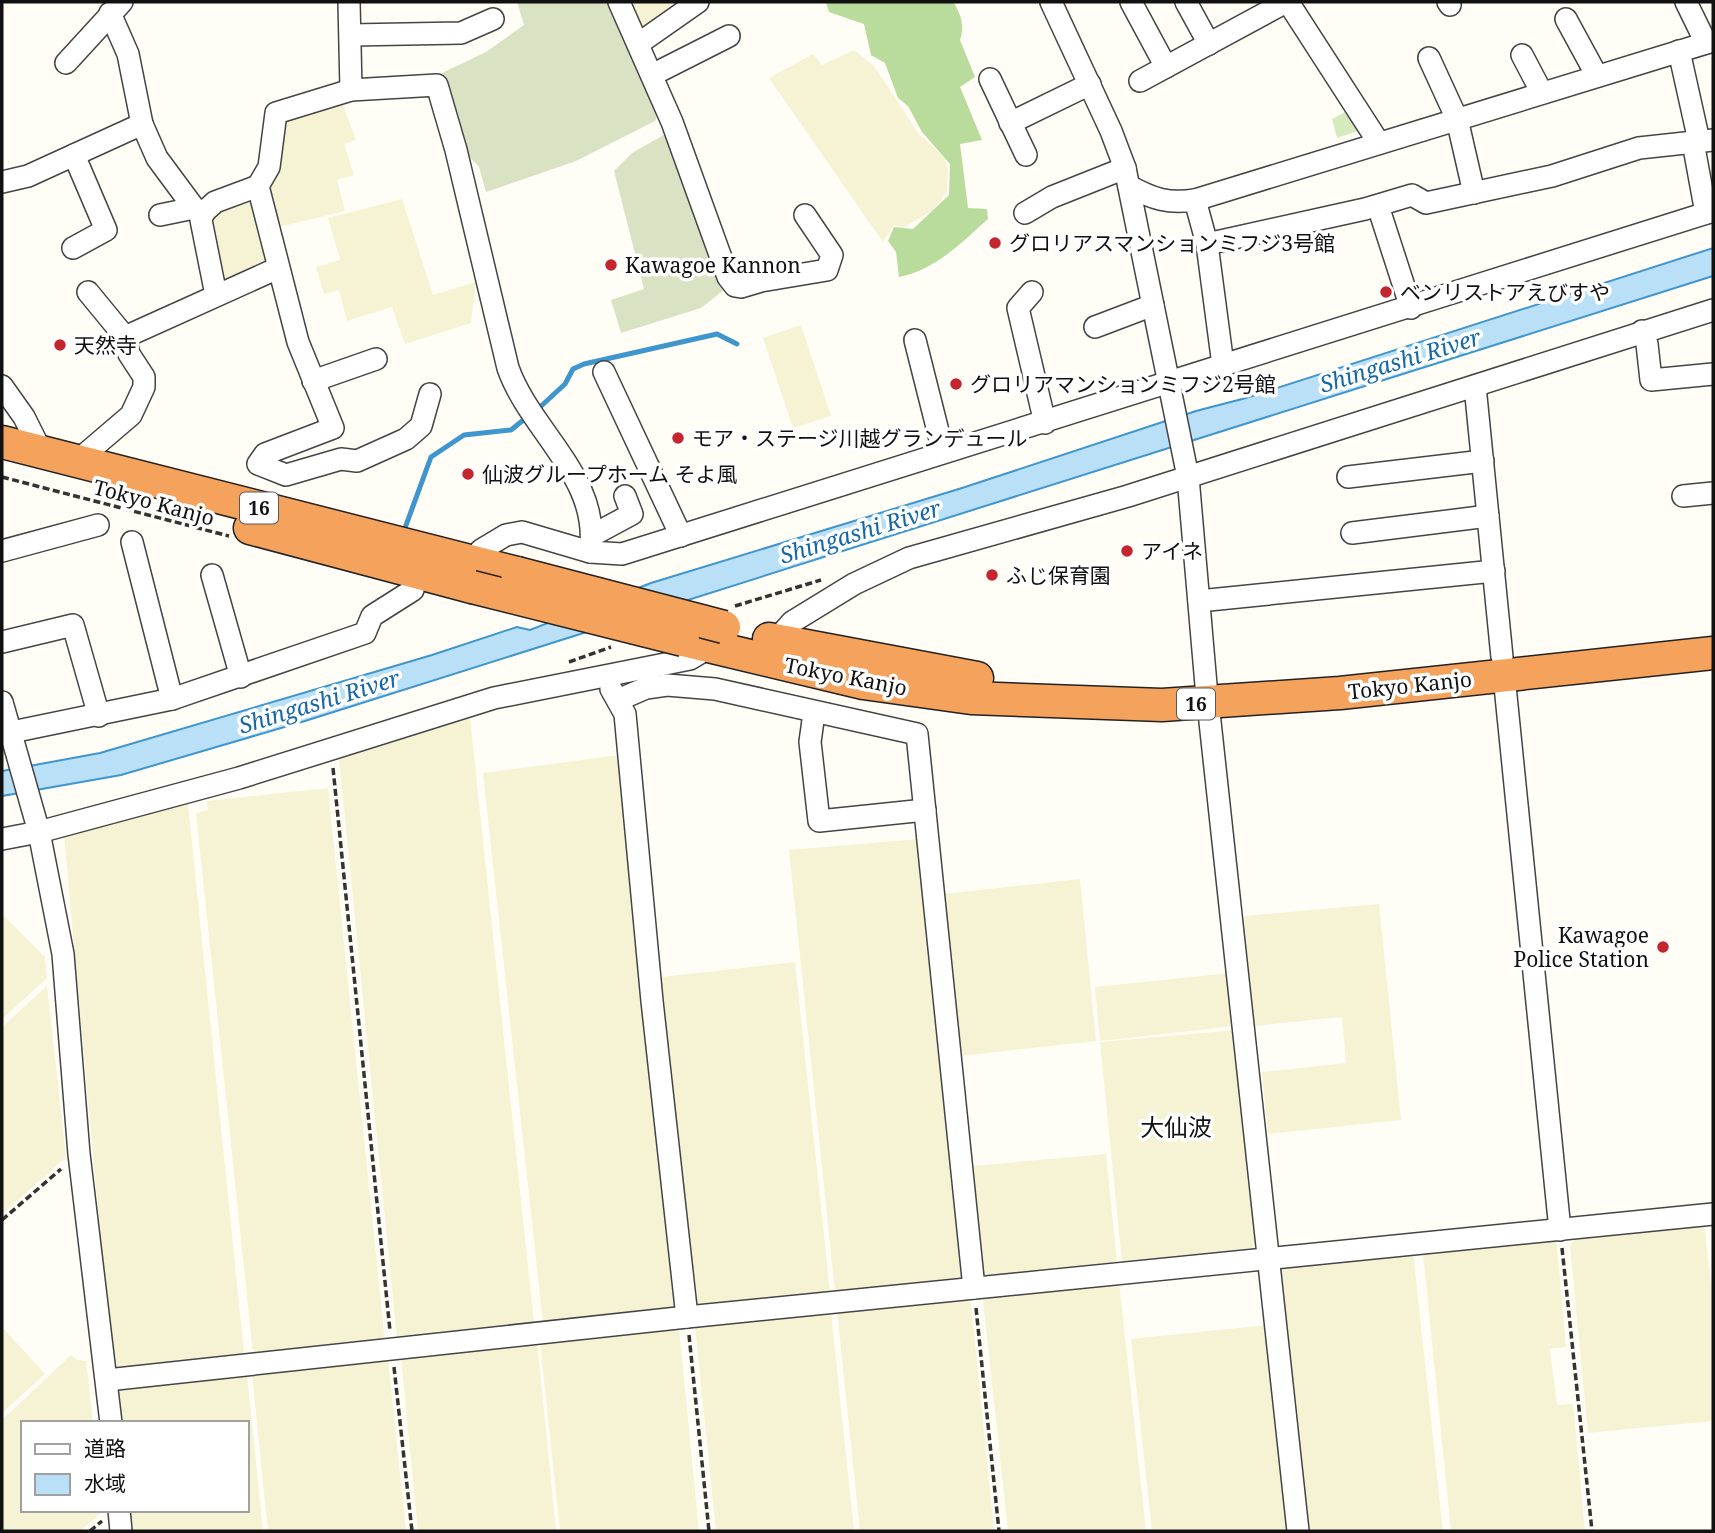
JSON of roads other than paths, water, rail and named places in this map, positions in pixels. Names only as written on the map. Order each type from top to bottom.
[{"type":"highway","name":"Tokyo Kanjo","points":[[2,442],[517,573],[706,638],[863,683],[971,698],[1106,705],[1208,694],[1339,675],[1713,653]]},
{"type":"highway","name":"Tokyo Kanjo","points":[[2,460],[472,587],[706,638],[775,641],[869,660],[1034,685],[1208,694]]},
{"type":"highway","name":"Tokyo Kanjo","points":[[1503,666],[1713,632]]},
{"type":"street","points":[[349,2],[351,90]]},
{"type":"street","points":[[619,2],[652,75],[728,277],[735,286],[741,288],[761,281],[827,270],[832,255],[805,215]]},
{"type":"street","points":[[638,44],[698,2]]},
{"type":"street","points":[[1051,2],[1090,84],[1127,177],[1188,472],[1208,694],[1298,1531]]},
{"type":"street","points":[[1131,2],[1166,67]]},
{"type":"street","points":[[1186,2],[1209,44]]},
{"type":"street","points":[[1140,81],[1287,2],[1379,143]]},
{"type":"street","points":[[1127,177],[1157,201],[1174,203],[1195,200],[1710,42],[1686,2]]},
{"type":"street","points":[[66,63],[116,8]]},
{"type":"street","points":[[116,8],[142,124],[157,158],[199,210],[216,295]]},
{"type":"street","points":[[351,35],[461,33],[493,19]]},
{"type":"street","points":[[1566,19],[1597,76]]},
{"type":"street","points":[[652,75],[729,36]]},
{"type":"street","points":[[481,550],[506,535],[522,531],[591,543],[622,554],[943,451],[1172,386],[1223,365],[1710,212],[1702,141],[1679,51]]},
{"type":"street","points":[[1522,55],[1542,93]]},
{"type":"street","points":[[1429,58],[1457,118],[1474,193]]},
{"type":"street","points":[[990,79],[1026,155]]},
{"type":"street","points":[[1010,122],[1090,84]]},
{"type":"street","points":[[160,215],[199,210],[258,186],[269,167],[276,113],[351,90],[437,85],[470,204],[508,368],[516,391],[566,463],[592,520],[591,543]]},
{"type":"street","points":[[2,182],[28,176],[142,124]]},
{"type":"street","points":[[1207,244],[1378,206],[1412,195],[1426,203],[1552,176],[1639,148],[1702,141]]},
{"type":"street","points":[[73,248],[106,230],[74,155]]},
{"type":"street","points":[[1025,213],[1052,197],[1127,177]]},
{"type":"street","points":[[258,186],[298,342],[333,428],[265,454],[258,464],[286,475],[341,459],[357,461],[406,439],[421,426],[430,394]]},
{"type":"street","points":[[1195,200],[1207,244],[1223,365]]},
{"type":"street","points":[[1378,206],[1411,308]]},
{"type":"street","points":[[125,337],[278,268]]},
{"type":"street","points":[[76,462],[131,415],[144,387],[144,377],[129,354],[125,337],[88,292]]},
{"type":"street","points":[[1032,292],[1018,308],[1045,423]]},
{"type":"street","points":[[1095,327],[1153,305]]},
{"type":"street","points":[[775,641],[792,622],[854,584],[909,558],[1475,386],[1713,310]]},
{"type":"street","points":[[1642,331],[1647,344],[1651,380],[1713,374]]},
{"type":"street","points":[[915,340],[943,451]]},
{"type":"street","points":[[313,381],[376,359]]},
{"type":"street","points":[[604,372],[681,536]]},
{"type":"street","points":[[2,386],[24,417],[41,451]]},
{"type":"street","points":[[1475,386],[1560,1230]]},
{"type":"street","points":[[1348,477],[1483,461]]},
{"type":"street","points":[[1683,496],[1713,493]]},
{"type":"street","points":[[591,543],[632,513],[625,496]]},
{"type":"street","points":[[1352,533],[1488,516]]},
{"type":"street","points":[[2,551],[98,525]]},
{"type":"street","points":[[132,542],[172,699]]},
{"type":"street","points":[[1199,601],[1494,572]]},
{"type":"street","points":[[212,575],[241,677]]},
{"type":"street","points":[[8,735],[172,699],[368,633],[372,616],[413,590]]},
{"type":"street","points":[[2,642],[73,625],[99,716]]},
{"type":"street","points":[[2,839],[239,778],[473,704],[690,659],[706,638]]},
{"type":"street","points":[[603,676],[625,713],[652,1001],[687,1317]]},
{"type":"street","points":[[618,700],[646,688],[667,685],[715,689],[814,713],[874,735],[917,733],[974,1288]]},
{"type":"street","points":[[2,702],[8,735],[38,829],[63,954],[79,1154],[111,1421]]},
{"type":"street","points":[[814,713],[810,742],[818,821],[925,810]]},
{"type":"street","points":[[107,1380],[687,1317],[1713,1214]]},
{"type":"street","points":[[119,1512],[121,1531]]},
{"type":"water","name":"Shingashi River","points":[[1713,248],[1713,276],[305,721],[121,775],[2,796],[2,771],[100,753],[432,655],[517,627],[530,630],[651,583],[962,488],[1196,411],[1246,398]]},
{"type":"waterway","points":[[539,408],[565,384],[573,369],[584,364],[717,334],[737,344]]},
{"type":"waterway","points":[[405,528],[431,457],[464,435],[511,430],[527,417]]},
{"type":"place","name":"グロリアスマンションミフジ3号館","points":[[995,243]]},
{"type":"place","name":"Kawagoe Kannon","points":[[611,265]]},
{"type":"place","name":"ベンリストアえびすや","points":[[1386,292]]},
{"type":"place","name":"天然寺","points":[[60,345]]},
{"type":"place","name":"グロリアマンションミフジ2号館","points":[[956,384]]},
{"type":"place","name":"モア・ステージ川越グランデュール","points":[[678,438]]},
{"type":"place","name":"仙波グループホーム そよ風","points":[[468,474]]},
{"type":"place","name":"アイネ","points":[[1127,551]]},
{"type":"place","name":"ふじ保育園","points":[[992,575]]},
{"type":"place","name":"Kawagoe Police Station","points":[[1663,947]]},
{"type":"district","name":"大仙波","points":[[1176,1126]]}]
